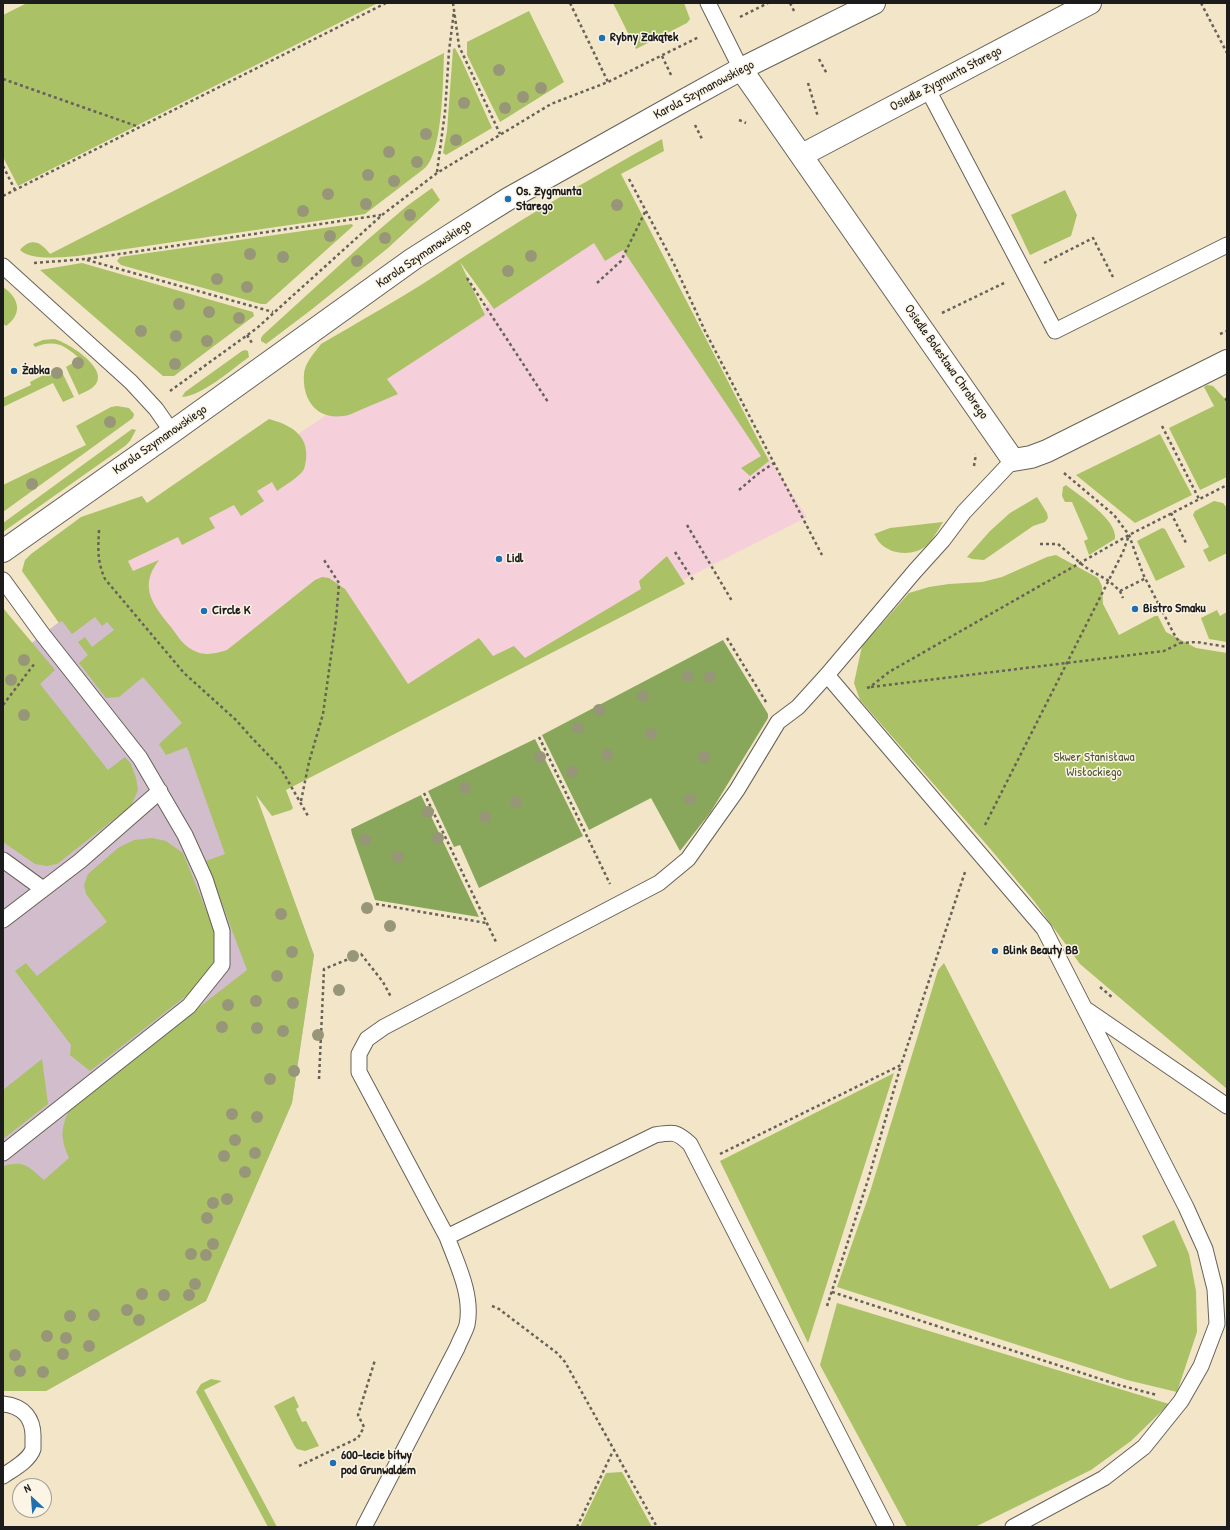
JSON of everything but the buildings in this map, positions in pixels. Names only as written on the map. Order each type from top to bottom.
[{"type":"street","name":"Karola Szymanowskiego","points":[[3,550],[432,248],[508,199],[742,69],[874,3]]},
{"type":"street","name":"Osiedle Zygmunta Starego","points":[[802,155],[1090,3]]},
{"type":"street","name":"Osiedle Bolesława Chrobrego","points":[[742,69],[1013,460]]},
{"type":"street","points":[[1013,460],[1031,457],[1047,451],[1227,361]]},
{"type":"lane","points":[[708,3],[742,69]]},
{"type":"lane","points":[[927,88],[1054,331],[1227,245]]},
{"type":"lane","points":[[3,266],[131,382],[156,409],[172,432]]},
{"type":"lane","points":[[364,1527],[457,1348],[466,1325],[468,1302],[447,1237],[359,1072],[359,1054],[367,1039],[384,1027],[659,883],[688,859],[737,790],[778,722],[798,706],[827,676],[915,571],[944,540],[964,512],[1013,460]]},
{"type":"lane","points":[[3,580],[50,644],[140,758],[185,835],[205,879],[222,931],[222,965],[189,1006],[3,1153]]},
{"type":"lane","points":[[827,676],[1044,929],[1186,1207],[1205,1249],[1215,1289],[1217,1324],[1201,1366],[1181,1401],[1144,1447],[1104,1478],[1013,1527]]},
{"type":"lane","points":[[3,920],[80,861],[160,791]]},
{"type":"lane","points":[[3,860],[43,889]]},
{"type":"lane","points":[[1086,1009],[1227,1106]]},
{"type":"lane","points":[[447,1237],[655,1135],[668,1133],[680,1135],[690,1144],[886,1527]]},
{"type":"lane","points":[[3,1404],[23,1410],[30,1420],[33,1432],[33,1448],[27,1458],[3,1476]]},
{"type":"path","points":[[3,196],[386,3]]},
{"type":"path","points":[[453,3],[459,46],[500,134]]},
{"type":"path","points":[[570,3],[608,82]]},
{"type":"path","points":[[156,409],[167,392],[246,335],[274,312],[382,215],[437,173],[551,104],[608,82],[768,3]]},
{"type":"path","points":[[1201,3],[1227,53]]},
{"type":"path","points":[[437,173],[445,112],[449,51],[454,11]]},
{"type":"path","points":[[3,79],[139,127]]},
{"type":"path","points":[[3,166],[15,190]]},
{"type":"path","points":[[629,179],[674,264],[706,333],[822,555]]},
{"type":"path","points":[[597,283],[621,261],[646,212]]},
{"type":"path","points":[[30,263],[86,259],[382,215]]},
{"type":"path","points":[[86,259],[274,312]]},
{"type":"path","points":[[468,278],[548,402]]},
{"type":"path","points":[[1217,336],[1227,331]]},
{"type":"path","points":[[1162,426],[1199,500]]},
{"type":"path","points":[[1047,451],[1052,463],[1114,515],[1129,535],[1146,578],[1180,643]]},
{"type":"path","points":[[739,490],[758,473],[774,463]]},
{"type":"path","points":[[870,687],[889,672],[1129,535],[1227,485]]},
{"type":"path","points":[[1171,514],[1186,543]]},
{"type":"path","points":[[687,525],[732,601]]},
{"type":"path","points":[[98,530],[98,557],[105,579],[184,673],[236,720],[280,766],[308,816]]},
{"type":"path","points":[[827,1306],[868,1180],[901,1065],[974,846],[1069,662],[1123,552],[1129,535]]},
{"type":"path","points":[[1040,544],[1058,544],[1080,564],[1109,581],[1120,591],[1123,598]]},
{"type":"path","points":[[675,552],[693,580]]},
{"type":"path","points":[[301,802],[309,762],[323,714],[336,620],[339,583],[324,560]]},
{"type":"path","points":[[1120,591],[1146,578]]},
{"type":"path","points":[[727,638],[767,703]]},
{"type":"path","points":[[863,688],[1164,651],[1180,643],[1198,642],[1227,647]]},
{"type":"path","points":[[3,705],[50,644]]},
{"type":"path","points":[[539,737],[619,904]]},
{"type":"path","points":[[424,793],[498,946]]},
{"type":"path","points":[[376,904],[486,923]]},
{"type":"path","points":[[319,1079],[324,969],[361,954],[384,982],[394,1001]]},
{"type":"path","points":[[716,1156],[901,1065]]},
{"type":"path","points":[[832,1292],[1119,1385],[1181,1401]]},
{"type":"path","points":[[489,1304],[499,1309],[557,1353],[565,1362],[657,1527]]},
{"type":"path","points":[[299,1466],[358,1438],[364,1427],[358,1415],[375,1360]]},
{"type":"path","points":[[577,1527],[614,1451]]},
{"type":"shaded area","points":[[613,220],[807,517],[257,796],[238,748],[94,573]]},
{"type":"shaded area","points":[[105,587],[255,793],[314,955],[292,1103],[206,1301],[46,1391],[3,1391],[3,646],[29,645]]},
{"type":"green space","points":[[27,3],[378,3],[18,186],[3,157],[3,15]]},
{"type":"green space","points":[[613,3],[684,3],[690,19],[687,23],[636,49]]},
{"type":"green space","points":[[529,11],[564,82],[500,122],[467,55],[467,42]]},
{"type":"green space","points":[[455,48],[492,128],[446,155],[443,153],[447,131],[453,49]]},
{"type":"green space","points":[[444,53],[439,131],[431,159],[425,168],[365,214],[78,256],[39,257],[31,256],[20,250],[28,243],[32,242],[43,246],[50,254]]},
{"type":"green space","points":[[662,139],[664,151],[621,174],[769,461],[750,476],[741,468],[761,456],[623,250],[605,261],[594,243],[494,309],[460,262],[485,315],[387,379],[398,394],[345,416],[325,415],[313,406],[305,392],[304,370],[310,358],[321,344],[409,292],[548,204]]},
{"type":"green space","points":[[432,188],[440,200],[388,248],[266,344],[261,341],[263,335],[366,241],[407,206]]},
{"type":"green space","points":[[1065,190],[1077,215],[1071,236],[1030,255],[1011,215]]},
{"type":"green space","points":[[352,224],[353,226],[266,304],[261,304],[121,265],[117,261],[120,257]]},
{"type":"green space","points":[[82,263],[253,312],[254,316],[174,376],[163,376],[40,270]]},
{"type":"green space","points":[[3,287],[12,295],[17,305],[15,316],[6,326],[3,323]]},
{"type":"green space","points":[[54,339],[75,350],[90,362],[98,376],[94,387],[79,395],[66,367],[80,359],[69,350],[54,344],[35,347],[33,344],[43,340]]},
{"type":"green space","points":[[245,350],[248,351],[249,357],[226,375],[199,392],[182,397],[185,392]]},
{"type":"green space","points":[[57,368],[60,368],[74,397],[63,402],[53,383],[3,407],[3,398],[31,385],[30,382]]},
{"type":"green space","points":[[1207,385],[1213,386],[1224,398],[1227,397],[1227,477],[1200,490],[1169,428],[1214,406],[1204,387]]},
{"type":"green space","points":[[117,406],[129,408],[134,414],[133,418],[3,512],[3,485],[86,445],[76,426],[111,407]]},
{"type":"green space","points":[[269,419],[284,424],[297,432],[305,444],[306,460],[304,469],[300,475],[277,491],[272,482],[257,491],[264,501],[241,516],[234,505],[209,518],[215,528],[182,545],[178,537],[128,561],[133,571],[159,560],[149,579],[150,595],[159,611],[179,638],[185,645],[197,652],[208,654],[227,650],[315,580],[322,577],[329,578],[345,589],[408,684],[479,638],[493,656],[514,646],[525,658],[641,589],[639,581],[667,556],[685,584],[286,790],[293,808],[291,810],[272,816],[256,795],[314,955],[292,1103],[206,1301],[46,1391],[3,1391],[3,1166],[22,1164],[30,1168],[44,1180],[69,1158],[64,1144],[63,1126],[72,1106],[247,970],[206,861],[225,854],[187,747],[166,755],[159,744],[182,723],[143,677],[119,697],[106,698],[79,663],[88,655],[78,642],[85,637],[92,647],[114,630],[107,622],[102,626],[95,617],[72,634],[62,621],[59,623],[22,571],[25,560],[81,517],[142,496],[147,503]]},
{"type":"green space","points":[[132,429],[136,430],[130,441],[125,446],[3,532],[3,523]]},
{"type":"green space","points":[[1160,434],[1192,495],[1135,523],[1076,475]]},
{"type":"green space","points":[[1066,485],[1105,516],[1111,524],[1114,532],[1115,539],[1089,555],[1084,541],[1088,539],[1072,502],[1065,502],[1062,496],[1063,487]]},
{"type":"green space","points":[[1037,497],[1047,513],[1048,518],[1045,522],[1033,526],[984,560],[967,557],[990,531],[1010,513]]},
{"type":"green space","points":[[1214,501],[1223,503],[1227,508],[1227,553],[1209,562],[1203,550],[1209,547],[1193,515],[1195,511]]},
{"type":"green space","points":[[943,522],[927,545],[922,549],[909,553],[889,550],[879,542],[874,534],[890,528]]},
{"type":"green space","points":[[1162,528],[1165,529],[1185,567],[1156,581],[1137,541]]},
{"type":"green space","name":"Skwer Stanisława Wisłockiego","points":[[1056,555],[1098,578],[1102,586],[1103,604],[1119,635],[1155,616],[1158,616],[1166,632],[1196,648],[1227,653],[1227,1089],[1080,964],[1034,901],[860,700],[854,683],[862,646],[909,593],[929,587],[982,582],[1002,577],[1047,557]]},
{"type":"green space","points":[[3,608],[55,670],[40,684],[108,770],[125,757],[131,764],[136,778],[138,790],[131,806],[57,864],[47,866],[35,864],[3,842]]},
{"type":"green space","points":[[1217,610],[1220,616],[1227,612],[1227,642],[1209,639],[1201,618]]},
{"type":"green space","points":[[723,640],[768,714],[768,718],[710,813],[680,851],[651,798],[589,830],[542,735]]},
{"type":"green space","points":[[535,739],[583,836],[479,888],[460,845],[454,847],[428,791]]},
{"type":"green space","points":[[421,795],[479,917],[375,900],[351,829]]},
{"type":"green space","points":[[152,838],[166,841],[183,853],[214,930],[216,939],[216,953],[209,972],[200,985],[90,1071],[70,1055],[71,1045],[15,971],[26,963],[37,976],[107,922],[86,894],[84,885],[88,874],[118,848],[134,840]]},
{"type":"green space","points":[[944,963],[1110,1289],[1157,1266],[1142,1236],[1174,1220],[1189,1254],[1196,1291],[1197,1332],[1177,1392],[1127,1380],[837,1287],[870,1192],[938,970]]},
{"type":"green space","points":[[42,1059],[48,1104],[3,1139],[3,1090]]},
{"type":"green space","points":[[894,1073],[808,1343],[720,1161]]},
{"type":"green space","points":[[837,1303],[1169,1404],[1131,1441],[1091,1470],[975,1527],[907,1527],[820,1365]]},
{"type":"green space","points":[[211,1379],[222,1381],[204,1390],[277,1527],[268,1527],[196,1392],[201,1384]]},
{"type":"green space","points":[[294,1396],[299,1407],[296,1409],[302,1422],[306,1421],[319,1446],[305,1451],[297,1449],[294,1445],[274,1406]]},
{"type":"green space","points":[[622,1472],[652,1527],[580,1527],[606,1473]]},
{"type":"place","name":"Rybny Zakątek","points":[[602,38]]},
{"type":"place","name":"Os. Zygmunta Starego","points":[[508,199]]},
{"type":"place","name":"Żabka","points":[[14,371]]},
{"type":"place","name":"Lidl","points":[[499,559]]},
{"type":"place","name":"Bistro Smaku","points":[[1135,609]]},
{"type":"place","name":"Circle K","points":[[204,611]]},
{"type":"place","name":"Blink Beauty BB","points":[[995,951]]},
{"type":"place","name":"600-lecie bitwy pod Grunwaldem","points":[[333,1463]]}]
